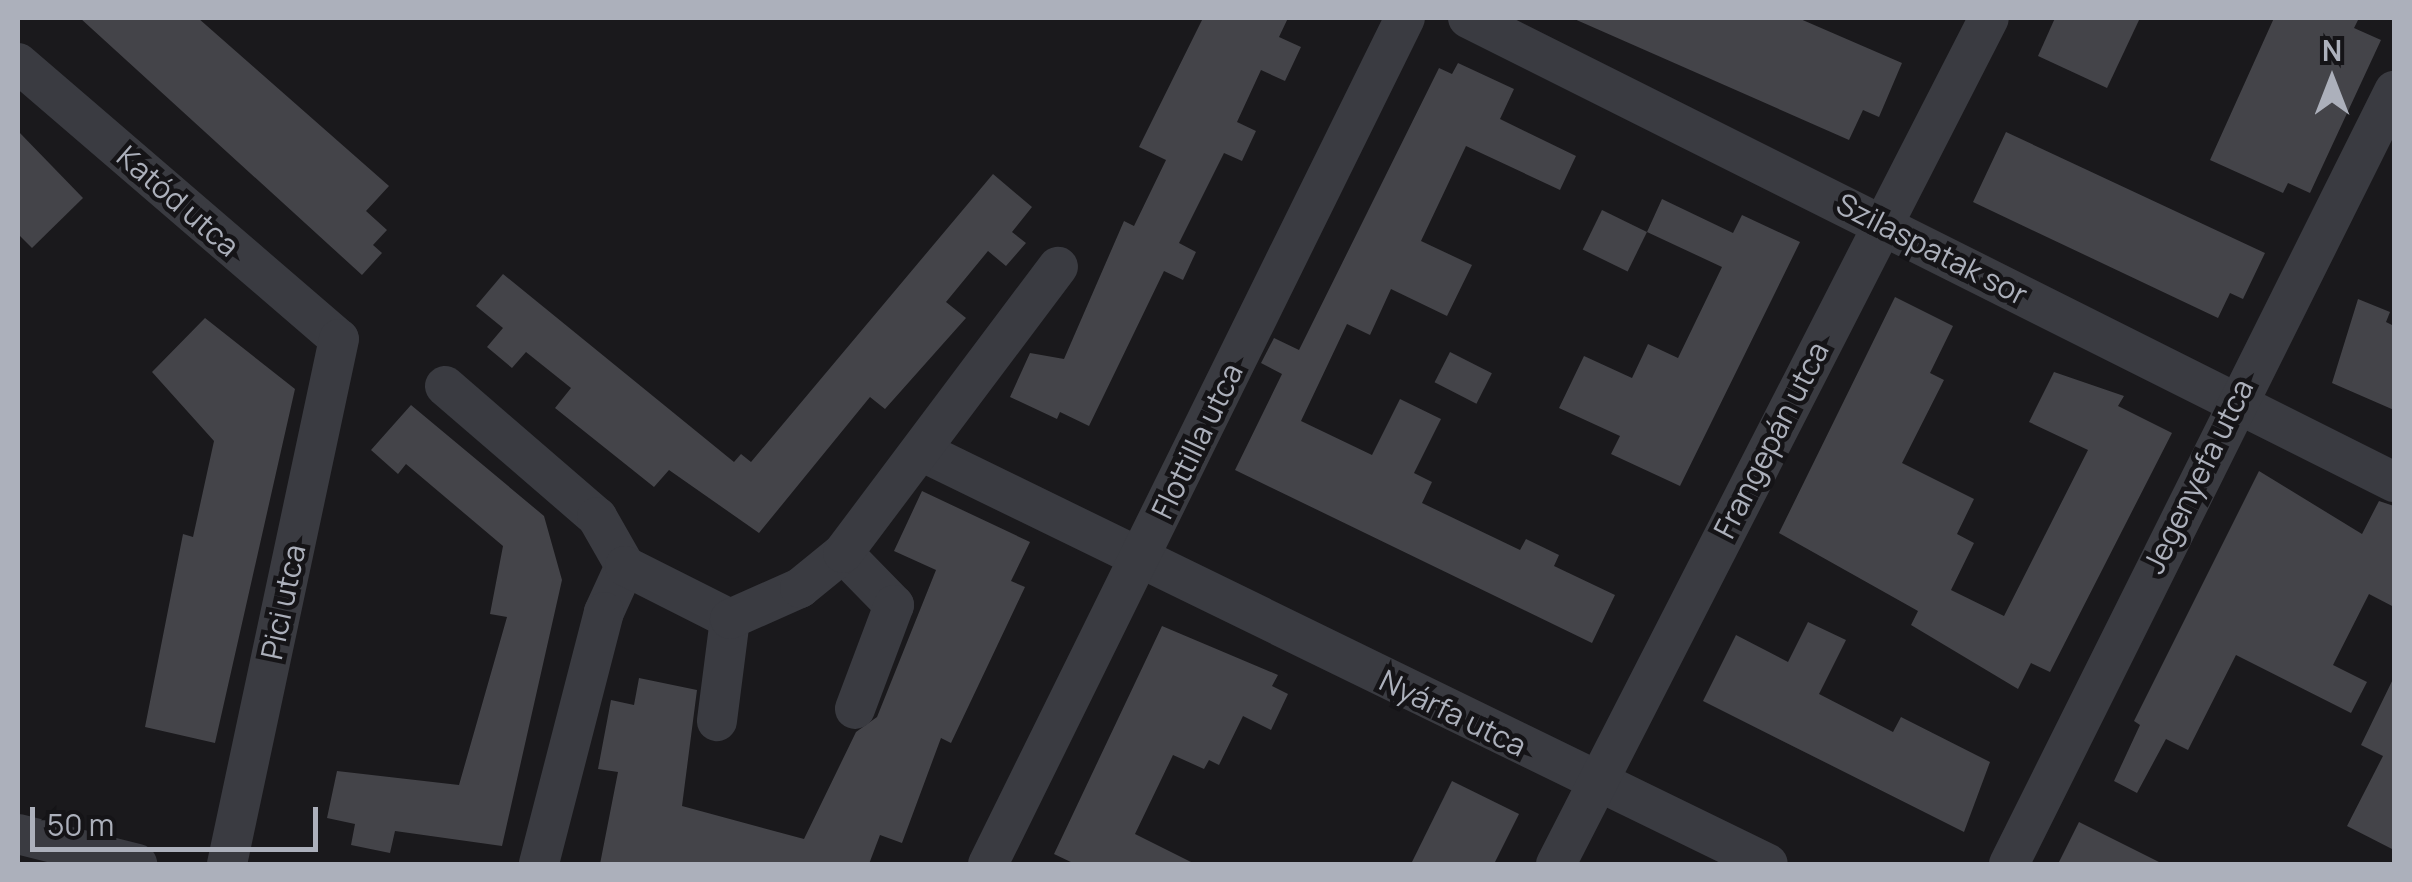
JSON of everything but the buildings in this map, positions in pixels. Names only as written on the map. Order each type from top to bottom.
[{"type":"street","name":"Flottilla utca","points":[[988,864],[1405,18]]},
{"type":"street","name":"Szilaspatak sor","points":[[1468,18],[2394,482]]},
{"type":"street","name":"Frangepán utca","points":[[1556,864],[1988,18]]},
{"type":"street","name":"Katód utca","points":[[18,63],[338,339]]},
{"type":"street","name":"Jegenyefa utca","points":[[2009,864],[2233,402],[2394,91]]},
{"type":"street","points":[[730,620],[800,588],[843,553],[1058,267]]},
{"type":"street","name":"Pici utca","points":[[226,864],[338,339]]},
{"type":"street","points":[[445,386],[597,517],[625,566],[730,620]]},
{"type":"street","name":"Nyárfa utca","points":[[921,451],[1139,561],[1768,864]]},
{"type":"street","points":[[843,553],[894,606],[855,709]]},
{"type":"street","points":[[539,864],[604,612],[625,566]]},
{"type":"street","points":[[718,722],[730,620]]},
{"type":"street","points":[[18,834],[137,864]]}]
